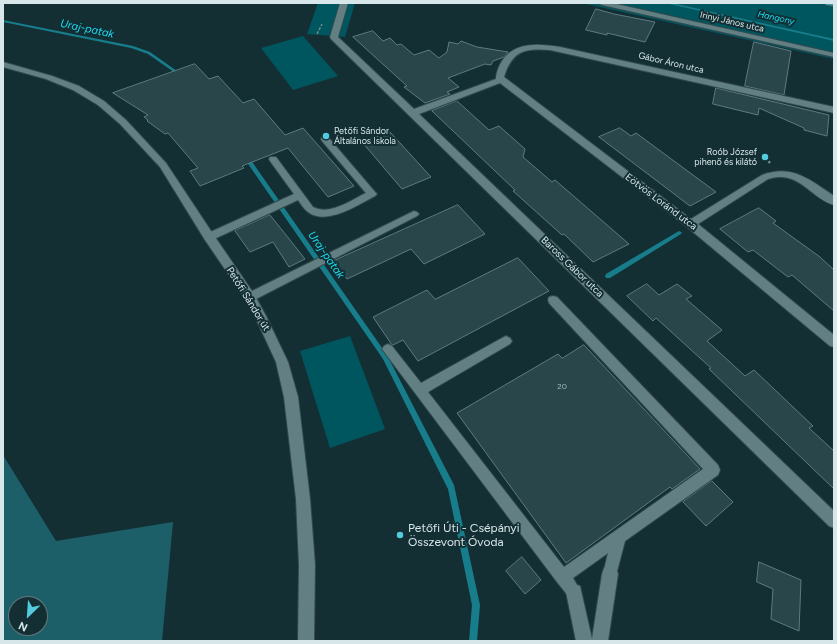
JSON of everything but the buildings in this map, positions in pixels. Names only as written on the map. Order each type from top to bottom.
[{"type":"main road","points":[[829,3],[834,4]]},
{"type":"street","name":"Baross Gábor utca","points":[[344,3],[334,38],[414,113],[834,521]]},
{"type":"street","name":"Irinyi János utca","points":[[602,3],[834,55]]},
{"type":"street","name":"Gábor Áron utca","points":[[501,80],[501,74],[507,60],[517,50],[526,47],[551,47],[834,110]]},
{"type":"street","name":"Petőfi Sándor út","points":[[3,64],[33,72],[77,88],[103,105],[144,143],[163,165],[209,237],[250,297],[274,342],[282,362],[290,397],[300,464],[307,565],[306,641]]},
{"type":"street","points":[[414,113],[501,80]]},
{"type":"street","name":"Eötvös Loránd utca","points":[[501,80],[691,224],[834,342]]},
{"type":"street","points":[[691,224],[765,177],[779,172],[794,175],[834,201]]},
{"type":"street","points":[[600,641],[610,574]]},
{"type":"street","points":[[574,592],[584,641]]},
{"type":"lane","points":[[273,159],[313,212],[324,214],[372,194],[324,138]]},
{"type":"lane","points":[[209,237],[300,195]]},
{"type":"lane","points":[[250,297],[414,214]]},
{"type":"lane","points":[[552,300],[713,470],[562,577]]},
{"type":"lane","points":[[420,390],[506,341]]},
{"type":"lane","points":[[388,349],[574,592]]},
{"type":"lane","points":[[610,574],[619,537]]},
{"type":"shaded area","points":[[318,3],[355,3],[345,37],[307,34]]},
{"type":"shaded area","points":[[582,3],[834,3],[834,59]]},
{"type":"shaded area","points":[[303,36],[338,76],[293,90],[261,48]]},
{"type":"shaded area","points":[[350,336],[385,429],[330,448],[300,351]]},
{"type":"shaded area","points":[[3,455],[56,541],[173,522],[162,641],[3,641]]},
{"type":"waterway","name":"Hangony","points":[[667,3],[834,40]]},
{"type":"waterway","name":"Uraj-patak","points":[[3,21],[132,47],[149,53],[182,76]]},
{"type":"waterway","name":"Uraj-patak","points":[[246,157],[385,357],[451,488],[476,605],[473,641]]},
{"type":"waterway","points":[[608,276],[679,233]]},
{"type":"place","name":"Petőfi Sándor Általános Iskola","points":[[326,136]]},
{"type":"place","name":"Roób József pihenő és kilátó","points":[[765,157]]},
{"type":"place","name":"Petőfi Úti - Csépányi Összevont Óvoda","points":[[400,535]]}]
